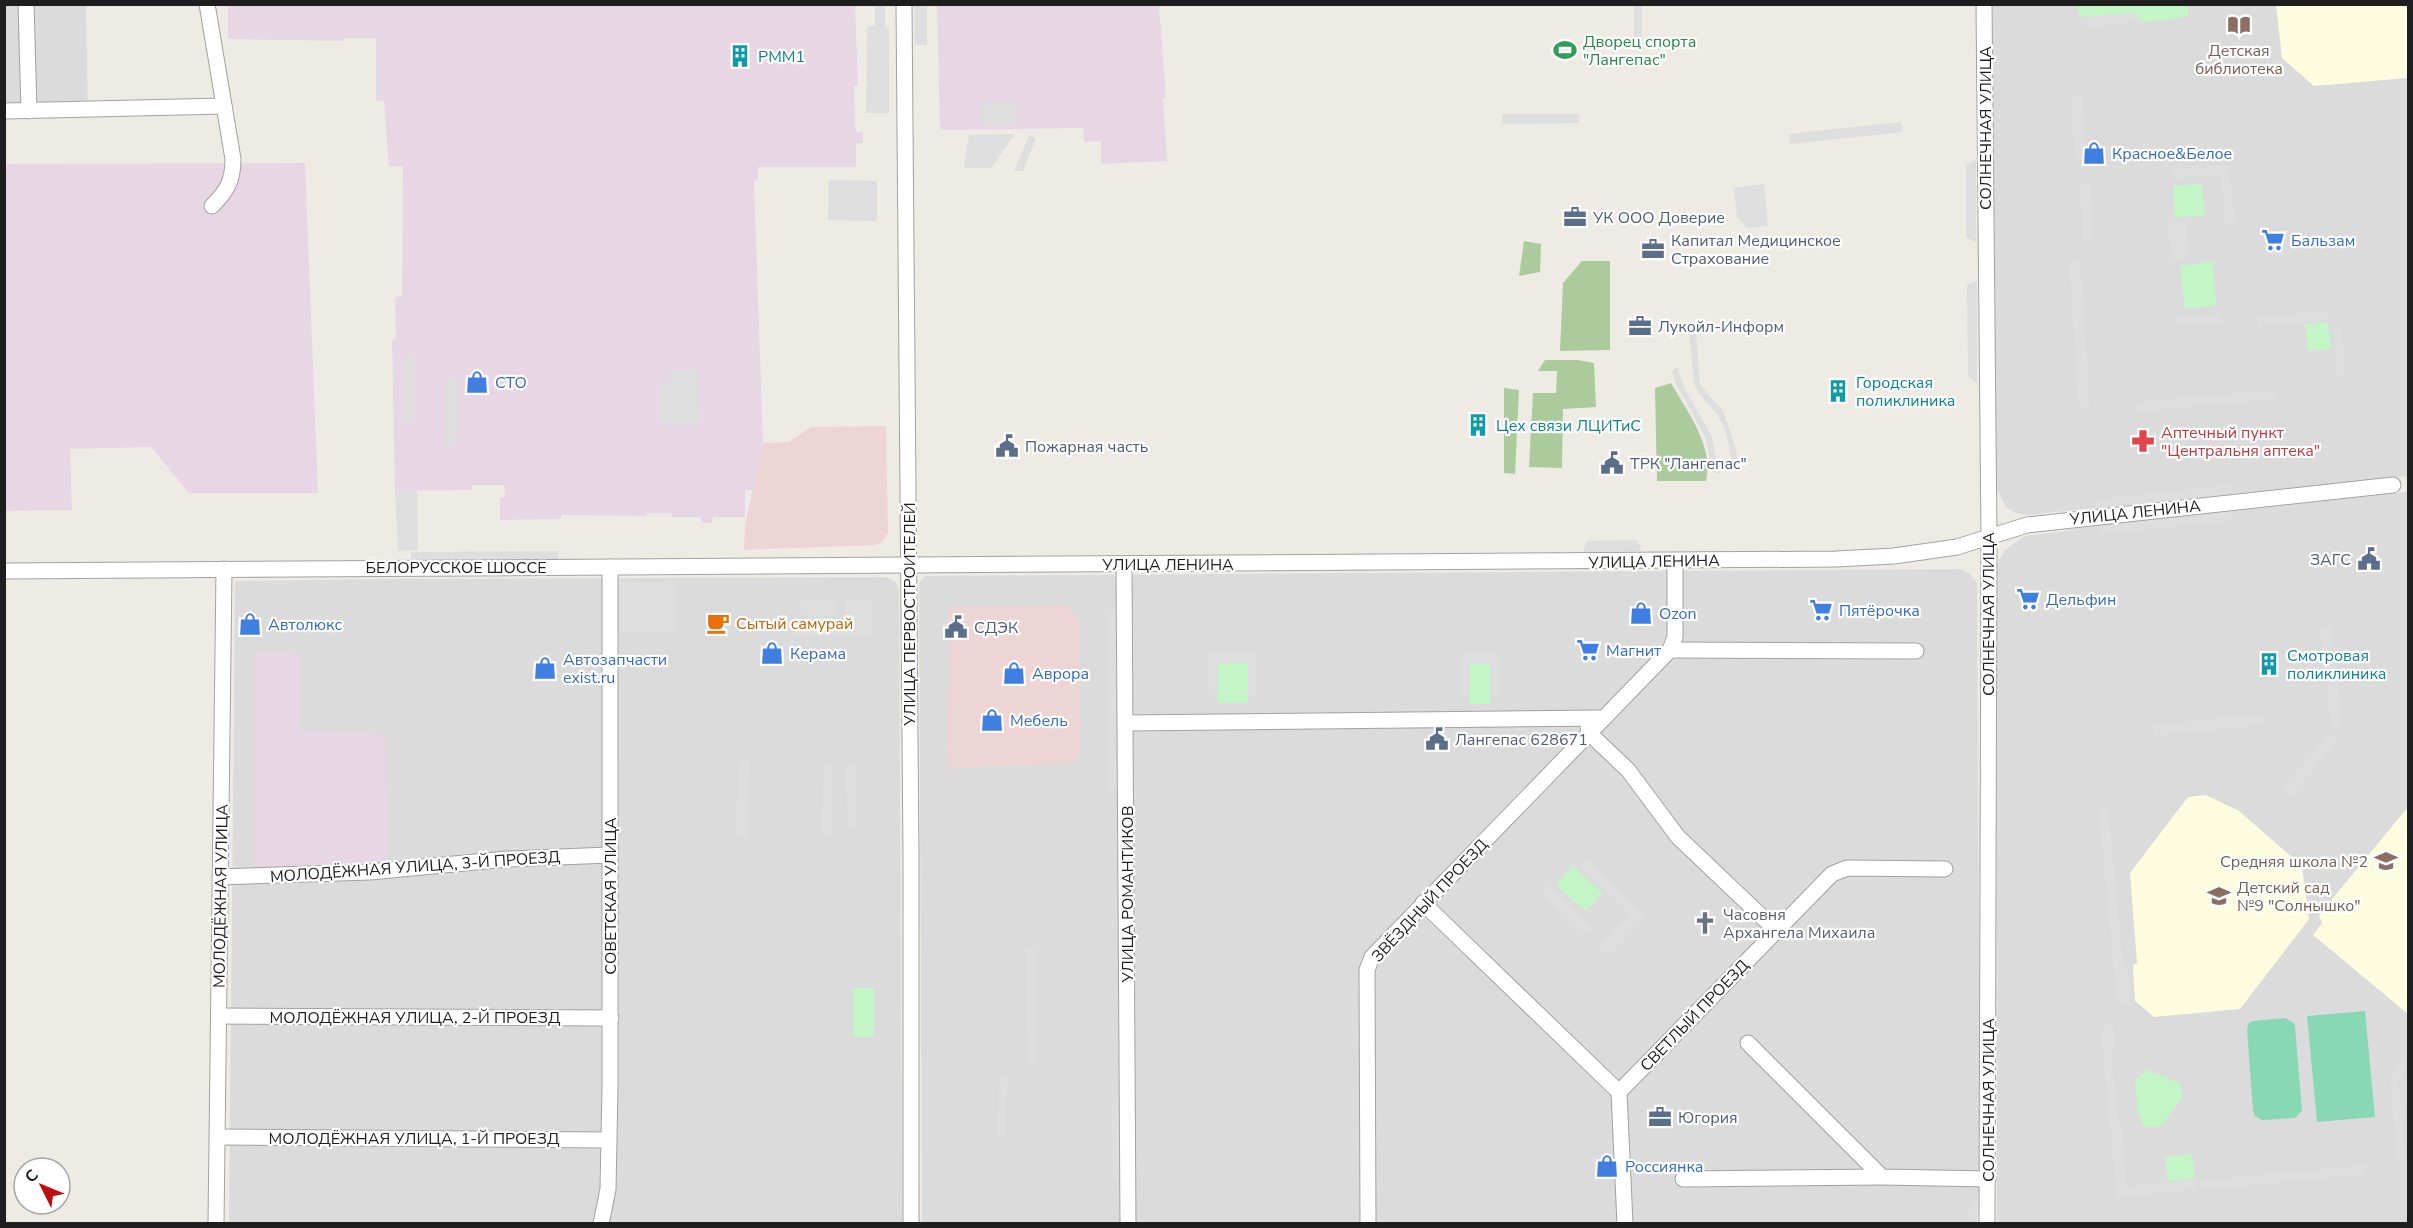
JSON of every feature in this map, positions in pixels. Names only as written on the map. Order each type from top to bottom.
[{"type":"street","points":[[26,4],[28,111]]},
{"type":"street","points":[[207,4],[233,159],[233,175],[225,193],[212,206]]},
{"type":"street","name":"УЛИЦА ПЕРВОСТРОИТЕЛЕЙ","points":[[904,4],[911,1224]]},
{"type":"street","name":"СОЛНЕЧНАЯ УЛИЦА","points":[[1984,4],[1989,537],[1987,584],[1987,1224]]},
{"type":"street","points":[[4,111],[224,106]]},
{"type":"street","name":"УЛИЦА ЛЕНИНА","points":[[908,566],[1675,561],[1894,556],[1957,547],[2018,526],[2035,523],[2392,485]]},
{"type":"street","points":[[1675,561],[1675,637],[1670,650],[1916,651]]},
{"type":"street","name":"УЛИЦА РОМАНТИКОВ","points":[[1124,564],[1128,1224]]},
{"type":"street","name":"БЕЛОРУССКОЕ ШОССЕ","points":[[4,571],[908,566]]},
{"type":"street","name":"СОВЕТСКАЯ УЛИЦА","points":[[601,1224],[607,1203],[609,1140],[610,567]]},
{"type":"street","name":"МОЛОДЁЖНАЯ УЛИЦА","points":[[216,1224],[224,569]]},
{"type":"street","name":"ЗВЁЗДНЫЙ ПРОЕЗД","points":[[1368,1224],[1367,970],[1372,957],[1588,726],[1604,718],[1670,650]]},
{"type":"street","points":[[1125,723],[1588,726],[1628,770],[1678,837],[1777,931]]},
{"type":"street","name":"МОЛОДЁЖНАЯ УЛИЦА, 3-Й ПРОЕЗД","points":[[220,877],[370,872],[507,859],[610,855]]},
{"type":"street","name":"СВЕТЛЫЙ ПРОЕЗД","points":[[1619,1092],[1832,874],[1839,870],[1945,869]]},
{"type":"street","points":[[1423,903],[1619,1092],[1625,1224]]},
{"type":"street","name":"МОЛОДЁЖНАЯ УЛИЦА, 2-Й ПРОЕЗД","points":[[219,1016],[610,1018]]},
{"type":"street","points":[[1748,1043],[1882,1177]]},
{"type":"street","name":"МОЛОДЁЖНАЯ УЛИЦА, 1-Й ПРОЕЗД","points":[[218,1137],[609,1140]]},
{"type":"street","points":[[1683,1179],[1882,1177],[1988,1179]]},
{"type":"shaded area","points":[[4,5],[86,5],[88,115],[5,116]]},
{"type":"shaded area","points":[[228,5],[855,5],[858,85],[854,86],[855,123],[856,132],[863,132],[863,143],[856,143],[856,167],[758,167],[758,180],[754,181],[763,443],[753,490],[745,490],[745,517],[713,517],[712,523],[702,523],[701,517],[672,517],[672,513],[647,513],[646,516],[562,515],[561,519],[500,520],[500,497],[505,497],[504,485],[472,485],[471,490],[395,491],[392,341],[396,337],[395,297],[402,296],[403,166],[389,166],[384,101],[376,100],[376,38],[344,38],[343,41],[228,39]]},
{"type":"shaded area","points":[[875,5],[885,5],[885,28],[889,29],[889,113],[866,113],[867,26],[875,26]]},
{"type":"shaded area","points":[[914,5],[927,5],[927,45],[915,45]]},
{"type":"shaded area","points":[[937,5],[1159,5],[1166,98],[1163,98],[1167,161],[1101,164],[1101,141],[1084,142],[1083,128],[940,130]]},
{"type":"shaded area","points":[[1634,5],[1642,5],[1642,37],[1634,37]]},
{"type":"shaded area","points":[[1992,5],[2408,5],[2408,476],[2028,515],[2016,513],[2006,507],[1996,488]]},
{"type":"shaded area","points":[[2276,5],[2408,5],[2408,78],[2314,86],[2282,58]]},
{"type":"shaded area","points":[[2136,13],[2137,22],[2086,27],[2087,18]]},
{"type":"shaded area","points":[[2082,96],[2086,160],[2075,161],[2071,97]]},
{"type":"shaded area","points":[[1016,101],[1017,125],[982,126],[981,102]]},
{"type":"shaded area","points":[[1502,114],[1579,114],[1579,123],[1502,124]]},
{"type":"shaded area","points":[[1901,122],[1903,132],[1790,144],[1789,134]]},
{"type":"shaded area","points":[[1015,134],[991,168],[964,168],[969,135]]},
{"type":"shaded area","points":[[1029,136],[1036,138],[1023,171],[1014,171]]},
{"type":"shaded area","points":[[1976,159],[1976,243],[1966,237],[1966,165]]},
{"type":"shaded area","points":[[305,163],[318,493],[189,493],[151,447],[70,449],[72,510],[5,511],[4,164]]},
{"type":"shaded area","points":[[2228,165],[2235,222],[2225,224],[2221,174],[2174,179],[2172,170]]},
{"type":"shaded area","points":[[829,180],[877,181],[877,221],[828,220]]},
{"type":"shaded area","points":[[2090,182],[2093,239],[2083,240],[2080,183]]},
{"type":"shaded area","points":[[1764,184],[1768,226],[1747,228],[1737,217],[1734,188]]},
{"type":"shaded area","points":[[2167,222],[2185,222],[2189,258],[2172,261]]},
{"type":"shaded area","points":[[2080,258],[2090,407],[2079,408],[2069,260]]},
{"type":"shaded area","points":[[1977,281],[1977,383],[1968,376],[1967,285]]},
{"type":"shaded area","points":[[2327,311],[2328,320],[2258,327],[2257,317]]},
{"type":"shaded area","points":[[2221,313],[2221,323],[2177,325],[2178,316]]},
{"type":"shaded area","points":[[2341,326],[2346,375],[2337,376],[2333,327]]},
{"type":"shaded area","points":[[1689,330],[1696,330],[1700,385],[1723,411],[1736,449],[1739,471],[1734,471],[1726,432],[1717,414],[1694,384]]},
{"type":"shaded area","points":[[404,354],[414,354],[414,424],[403,424]]},
{"type":"shaded area","points":[[1677,367],[1685,389],[1711,435],[1720,474],[1713,472],[1705,437],[1674,380],[1672,371]]},
{"type":"shaded area","points":[[671,370],[699,370],[700,425],[660,425],[660,383],[671,383]]},
{"type":"shaded area","points":[[446,380],[457,380],[457,446],[446,446]]},
{"type":"shaded area","points":[[2275,390],[2276,399],[2137,412],[2136,402]]},
{"type":"shaded area","points":[[886,426],[888,533],[882,542],[876,545],[744,550],[745,525],[763,443],[789,442],[811,427]]},
{"type":"shaded area","points":[[2232,485],[2233,493],[2096,507],[2095,499]]},
{"type":"shaded area","points":[[395,491],[417,491],[418,550],[398,551]]},
{"type":"shaded area","points":[[2408,492],[2408,1223],[1997,1224],[1996,572],[1998,562],[2005,550],[2024,536],[2077,528]]},
{"type":"shaded area","points":[[2231,511],[2232,521],[2100,534],[2099,525]]},
{"type":"shaded area","points":[[1637,540],[1642,551],[1583,552],[1587,541]]},
{"type":"shaded area","points":[[558,551],[558,561],[411,562],[411,552]]},
{"type":"shaded area","points":[[1961,569],[1977,582],[1980,1163],[1977,1223],[922,1223],[919,584],[925,576]]},
{"type":"shaded area","points":[[886,577],[895,581],[899,588],[902,1223],[229,1224],[235,581]]},
{"type":"shaded area","points":[[617,583],[675,583],[675,632],[617,632]]},
{"type":"shaded area","points":[[846,599],[872,599],[872,635],[791,636],[791,623],[846,622]]},
{"type":"shaded area","points":[[800,601],[836,601],[836,615],[801,615]]},
{"type":"shaded area","points":[[1118,604],[1119,789],[1108,789],[1107,616]]},
{"type":"shaded area","name":"Аврора","points":[[1068,606],[1079,623],[1080,752],[1074,762],[948,769],[949,607]]},
{"type":"shaded area","points":[[2331,627],[2342,726],[2331,727],[2320,629]]},
{"type":"shaded area","points":[[255,652],[300,654],[300,731],[385,734],[388,863],[255,867]]},
{"type":"shaded area","points":[[1209,653],[1257,653],[1257,695],[1248,695],[1248,663],[1218,663],[1218,695],[1209,695]]},
{"type":"shaded area","points":[[1461,654],[1499,654],[1499,696],[1490,696],[1490,664],[1470,663],[1469,695],[1460,695]]},
{"type":"shaded area","points":[[2264,714],[2265,725],[2154,736],[2153,725]]},
{"type":"shaded area","points":[[2330,733],[2338,740],[2291,796],[2282,789]]},
{"type":"shaded area","points":[[739,758],[750,758],[747,838],[736,838]]},
{"type":"shaded area","points":[[823,762],[833,762],[832,837],[822,837]]},
{"type":"shaded area","points":[[846,764],[855,764],[856,828],[847,828]]},
{"type":"shaded area","name":"Детский сад №9 \"Солнышко\"","points":[[2206,795],[2239,811],[2302,866],[2309,919],[2240,1009],[2154,1017],[2135,1001],[2133,965],[2137,963],[2130,873],[2188,797]]},
{"type":"shaded area","name":"Средняя школа №2","points":[[2408,807],[2408,1014],[2313,935],[2322,923],[2319,915]]},
{"type":"shaded area","points":[[2108,808],[2123,965],[2127,965],[2130,1002],[2117,1003],[2099,809]]},
{"type":"shaded area","points":[[1587,858],[1646,916],[1608,956],[1599,947],[1630,914],[1580,866]]},
{"type":"shaded area","points":[[1548,884],[1594,929],[1587,936],[1541,892]]},
{"type":"shaded area","points":[[1026,948],[1036,948],[1037,1063],[1027,1063]]},
{"type":"shaded area","points":[[2113,1023],[2115,1051],[2111,1052],[2127,1186],[2195,1180],[2196,1189],[2117,1197],[2101,1032],[2105,1024]]},
{"type":"shaded area","points":[[2408,1054],[2408,1067],[2398,1080],[2405,1157],[2397,1158],[2390,1077]]},
{"type":"shaded area","points":[[999,1074],[1007,1074],[1006,1137],[998,1137]]},
{"type":"shaded area","points":[[1121,1091],[1121,1179],[1111,1179],[1111,1107]]},
{"type":"shaded area","points":[[2365,1165],[2366,1174],[2202,1190],[2201,1180]]},
{"type":"shaded area","points":[[1977,1197],[1976,1223],[1968,1223],[1969,1204]]},
{"type":"green space","points":[[2077,5],[2188,5],[2188,16],[2141,22],[2135,13],[2081,17]]},
{"type":"green space","points":[[2202,184],[2205,215],[2175,218],[2173,186]]},
{"type":"green space","points":[[1524,241],[1541,244],[1540,272],[1519,276]]},
{"type":"green space","points":[[1582,261],[1610,261],[1610,350],[1560,351],[1563,283]]},
{"type":"green space","points":[[2213,262],[2216,306],[2185,308],[2180,266]]},
{"type":"green space","points":[[2328,322],[2331,349],[2308,351],[2305,324]]},
{"type":"green space","points":[[1545,360],[1578,360],[1594,363],[1596,407],[1563,409],[1562,468],[1529,467],[1533,393],[1556,393],[1557,371],[1538,371]]},
{"type":"green space","points":[[1671,383],[1698,429],[1703,442],[1708,468],[1706,481],[1657,481],[1655,388]]},
{"type":"green space","points":[[1504,388],[1519,390],[1515,474],[1504,473]]},
{"type":"green space","points":[[1218,662],[1249,663],[1248,703],[1218,703]]},
{"type":"green space","points":[[1470,663],[1491,664],[1490,704],[1469,704]]},
{"type":"green space","points":[[1573,866],[1602,893],[1585,911],[1556,885]]},
{"type":"green space","points":[[853,988],[874,988],[874,1037],[853,1037]]},
{"type":"green space","points":[[2365,1011],[2375,1117],[2317,1122],[2307,1016]]},
{"type":"green space","points":[[2285,1018],[2294,1023],[2295,1027],[2302,1111],[2295,1118],[2262,1120],[2255,1116],[2253,1111],[2247,1029],[2249,1023],[2253,1021]]},
{"type":"green space","points":[[2146,1070],[2180,1083],[2183,1096],[2161,1126],[2145,1127],[2138,1114],[2135,1081]]},
{"type":"green space","points":[[2192,1154],[2195,1178],[2168,1181],[2165,1157]]},
{"type":"place","name":"Детская библиотека","points":[[2239,25]]},
{"type":"place","name":"Дворец спорта \"Лангепас\"","points":[[1565,50]]},
{"type":"place","name":"РММ1","points":[[740,56]]},
{"type":"place","name":"Красное&Белое","points":[[2094,153]]},
{"type":"place","name":"УК ООО Доверие","points":[[1575,217]]},
{"type":"place","name":"Бальзам","points":[[2273,240]]},
{"type":"place","name":"Капитал Медицинское Страхование","points":[[1653,249]]},
{"type":"place","name":"Лукойл-Информ","points":[[1640,326]]},
{"type":"place","name":"СТО","points":[[477,382]]},
{"type":"place","name":"Городская поликлиника","points":[[1838,391]]},
{"type":"place","name":"Цех связи ЛЦИТиС","points":[[1478,425]]},
{"type":"place","name":"Аптечный пункт \"Центральня аптека\"","points":[[2143,441]]},
{"type":"place","name":"Пожарная часть","points":[[1007,446]]},
{"type":"place","name":"ТРК \"Лангепас\"","points":[[1612,463]]},
{"type":"place","name":"ЗАГС","points":[[2369,559]]},
{"type":"place","name":"Дельфин","points":[[2028,599]]},
{"type":"place","name":"Пятёрочка","points":[[1821,610]]},
{"type":"place","name":"Ozon","points":[[1641,613]]},
{"type":"place","name":"Сытый самурай","points":[[718,623]]},
{"type":"place","name":"Автолюкс","points":[[250,624]]},
{"type":"place","name":"СДЭК","points":[[956,627]]},
{"type":"place","name":"Магнит","points":[[1588,650]]},
{"type":"place","name":"Керама","points":[[772,653]]},
{"type":"place","name":"Смотровая поликлиника","points":[[2269,664]]},
{"type":"place","name":"Автозапчасти exist.ru","points":[[545,668]]},
{"type":"place","name":"Аврора","points":[[1014,673]]},
{"type":"place","name":"Мебель","points":[[992,720]]},
{"type":"place","name":"Лангепас 628671","points":[[1437,739]]},
{"type":"place","name":"Средняя школа №2","points":[[2386,861]]},
{"type":"place","name":"Детский сад №9 \"Солнышко\"","points":[[2219,896]]},
{"type":"place","name":"Часовня Архангела Михаила","points":[[1705,923]]},
{"type":"place","name":"Югория","points":[[1660,1117]]},
{"type":"place","name":"Россиянка","points":[[1607,1166]]}]
